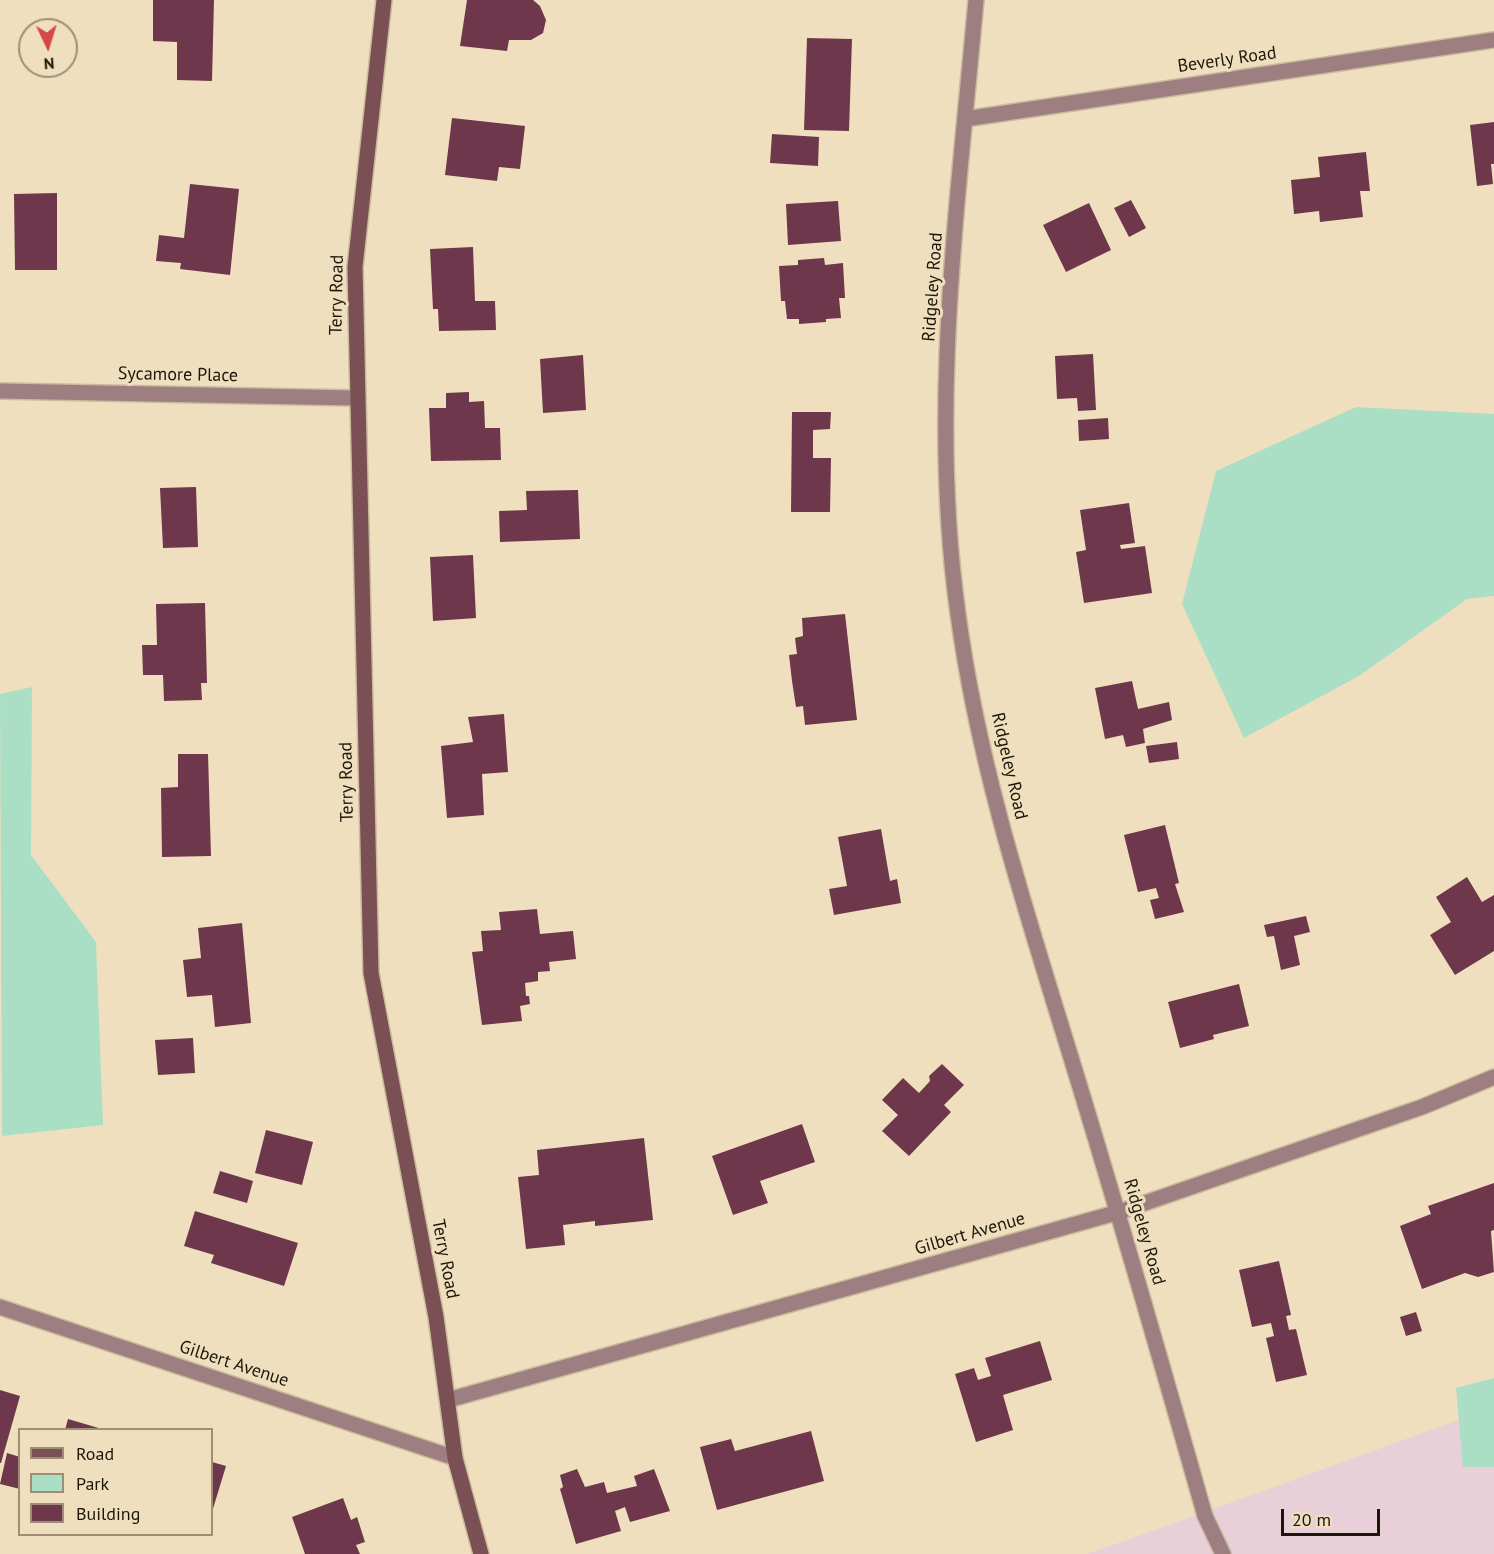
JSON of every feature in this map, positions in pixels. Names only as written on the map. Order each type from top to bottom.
[{"type":"street","name":"Terry Road","points":[[384,0],[355,267],[356,398],[371,974],[436,1317],[455,1458],[481,1554]]},
{"type":"street","name":"Ridgeley Road","points":[[976,0],[948,330],[946,479],[958,614],[975,707],[1011,859],[1119,1212],[1204,1516],[1222,1554]]},
{"type":"street","name":"Beverly Road","points":[[965,119],[1494,40]]},
{"type":"street","name":"Sycamore Place","points":[[0,391],[356,398]]},
{"type":"street","name":"Gilbert Avenue","points":[[448,1400],[1119,1212],[1422,1107],[1494,1077]]},
{"type":"street","name":"Gilbert Avenue","points":[[0,1307],[455,1458]]},
{"type":"shaded area","points":[[1494,1407],[1494,1554],[1087,1554],[1161,1528]]},
{"type":"green space","points":[[1356,407],[1494,414],[1494,596],[1467,599],[1359,676],[1244,738],[1182,604],[1216,471]]},
{"type":"green space","points":[[32,687],[31,855],[96,942],[103,1125],[2,1136],[0,694]]},
{"type":"green space","points":[[1494,1378],[1494,1467],[1463,1467],[1456,1388]]},
{"type":"building","points":[[153,0],[214,0],[212,81],[177,80],[177,42],[153,41]]},
{"type":"building","points":[[467,0],[533,0],[540,6],[546,20],[543,33],[531,40],[509,40],[507,51],[460,46]]},
{"type":"building","points":[[807,38],[852,39],[849,131],[804,130]]},
{"type":"building","points":[[452,118],[525,126],[520,169],[499,167],[497,181],[445,175]]},
{"type":"building","points":[[1494,122],[1494,164],[1491,164],[1493,184],[1477,186],[1470,125]]},
{"type":"building","points":[[772,134],[819,137],[818,166],[770,163]]},
{"type":"building","points":[[1366,152],[1370,191],[1360,191],[1363,217],[1320,222],[1319,211],[1294,214],[1291,180],[1320,177],[1318,157]]},
{"type":"building","points":[[190,184],[239,189],[230,275],[180,269],[181,263],[156,261],[159,235],[184,238]]},
{"type":"building","points":[[57,193],[57,270],[15,270],[14,194]]},
{"type":"building","points":[[1131,200],[1146,228],[1129,237],[1114,208]]},
{"type":"building","points":[[838,201],[841,241],[788,245],[786,204]]},
{"type":"building","points":[[1089,203],[1111,250],[1066,272],[1043,225]]},
{"type":"building","points":[[473,247],[475,301],[495,301],[496,330],[439,331],[438,309],[433,309],[430,249]]},
{"type":"building","points":[[824,258],[825,265],[843,263],[845,298],[839,298],[841,318],[826,319],[826,322],[799,324],[799,319],[787,319],[785,301],[781,301],[779,266],[798,265],[798,260]]},
{"type":"building","points":[[1093,354],[1096,410],[1078,411],[1077,398],[1057,399],[1055,356]]},
{"type":"building","points":[[583,355],[586,410],[543,413],[540,359]]},
{"type":"building","points":[[469,392],[469,402],[484,401],[485,428],[500,428],[501,460],[431,461],[429,408],[446,408],[446,393]]},
{"type":"building","points":[[792,412],[831,412],[830,429],[813,430],[813,458],[831,458],[830,512],[791,512]]},
{"type":"building","points":[[1108,418],[1109,439],[1079,441],[1078,420]]},
{"type":"building","points":[[196,487],[198,547],[163,548],[160,488]]},
{"type":"building","points":[[578,490],[580,539],[500,542],[499,511],[527,510],[526,491]]},
{"type":"building","points":[[1129,503],[1135,543],[1120,545],[1121,549],[1145,546],[1152,593],[1084,603],[1076,552],[1086,550],[1080,510]]},
{"type":"building","points":[[473,555],[476,618],[433,621],[430,557]]},
{"type":"building","points":[[205,603],[207,683],[201,683],[202,700],[164,701],[163,675],[143,675],[142,645],[157,645],[156,604]]},
{"type":"building","points":[[845,614],[857,720],[805,725],[803,706],[796,707],[789,655],[797,654],[795,638],[803,636],[802,618]]},
{"type":"building","points":[[1132,681],[1138,709],[1169,702],[1172,720],[1143,729],[1145,743],[1126,747],[1123,735],[1105,739],[1095,688]]},
{"type":"building","points":[[504,714],[508,772],[482,774],[484,815],[447,818],[441,746],[473,742],[468,717]]},
{"type":"building","points":[[1177,742],[1179,759],[1149,763],[1146,746]]},
{"type":"building","points":[[178,754],[208,754],[211,856],[162,857],[161,788],[178,787]]},
{"type":"building","points":[[1165,825],[1179,883],[1175,884],[1184,912],[1155,919],[1150,900],[1159,898],[1156,888],[1138,892],[1124,835]]},
{"type":"building","points":[[881,829],[890,881],[897,879],[901,903],[834,915],[829,889],[847,886],[838,837]]},
{"type":"building","points":[[1467,877],[1482,902],[1494,895],[1494,951],[1455,975],[1430,935],[1451,922],[1436,897]]},
{"type":"building","points":[[537,909],[540,934],[573,931],[576,959],[549,962],[550,971],[538,972],[538,981],[525,983],[526,996],[529,996],[530,1004],[520,1006],[522,1021],[482,1025],[472,952],[483,951],[481,931],[501,930],[499,912]]},
{"type":"building","points":[[1306,916],[1310,932],[1294,936],[1300,965],[1281,970],[1274,936],[1267,937],[1264,925]]},
{"type":"building","points":[[242,923],[251,1023],[215,1027],[212,995],[187,997],[183,960],[201,958],[198,928]]},
{"type":"building","points":[[1239,984],[1249,1026],[1213,1035],[1214,1039],[1180,1048],[1168,1002]]},
{"type":"building","points":[[193,1038],[195,1073],[158,1075],[155,1040]]},
{"type":"building","points":[[942,1064],[964,1085],[944,1105],[951,1112],[909,1156],[882,1131],[898,1115],[882,1100],[903,1078],[919,1093],[930,1081],[929,1076]]},
{"type":"building","points":[[802,1124],[815,1162],[760,1181],[768,1203],[733,1215],[712,1156]]},
{"type":"building","points":[[266,1130],[313,1142],[302,1185],[255,1173]]},
{"type":"building","points":[[644,1138],[653,1220],[595,1226],[595,1221],[563,1225],[565,1245],[526,1249],[518,1177],[539,1175],[537,1150]]},
{"type":"building","points":[[220,1171],[253,1181],[247,1203],[213,1193]]},
{"type":"building","points":[[1494,1183],[1494,1230],[1491,1231],[1494,1272],[1478,1277],[1465,1273],[1422,1289],[1400,1226],[1431,1214],[1428,1206]]},
{"type":"building","points":[[195,1211],[298,1243],[284,1286],[211,1263],[214,1255],[184,1246]]},
{"type":"building","points":[[1279,1261],[1291,1315],[1286,1316],[1289,1330],[1296,1329],[1307,1375],[1276,1382],[1266,1338],[1274,1336],[1271,1323],[1252,1327],[1239,1270]]},
{"type":"building","points":[[1416,1312],[1422,1331],[1406,1336],[1400,1317]]},
{"type":"building","points":[[1040,1341],[1052,1380],[1003,1395],[1013,1430],[976,1442],[955,1374],[974,1368],[978,1380],[991,1376],[985,1358]]},
{"type":"building","points":[[0,1390],[20,1396],[1,1463],[0,1463]]},
{"type":"building","points":[[68,1419],[99,1428],[66,1428]]},
{"type":"building","points":[[811,1431],[824,1481],[717,1510],[700,1447],[731,1439],[735,1451]]},
{"type":"building","points":[[7,1453],[18,1456],[18,1488],[0,1484]]},
{"type":"building","points":[[213,1462],[226,1466],[213,1509]]},
{"type":"building","points":[[577,1469],[585,1487],[604,1482],[607,1493],[637,1486],[634,1476],[654,1469],[670,1511],[630,1522],[625,1507],[615,1511],[621,1531],[576,1544],[560,1489],[563,1487],[560,1475]]},
{"type":"building","points":[[343,1498],[351,1520],[357,1517],[365,1542],[356,1545],[360,1554],[305,1554],[292,1517]]}]
